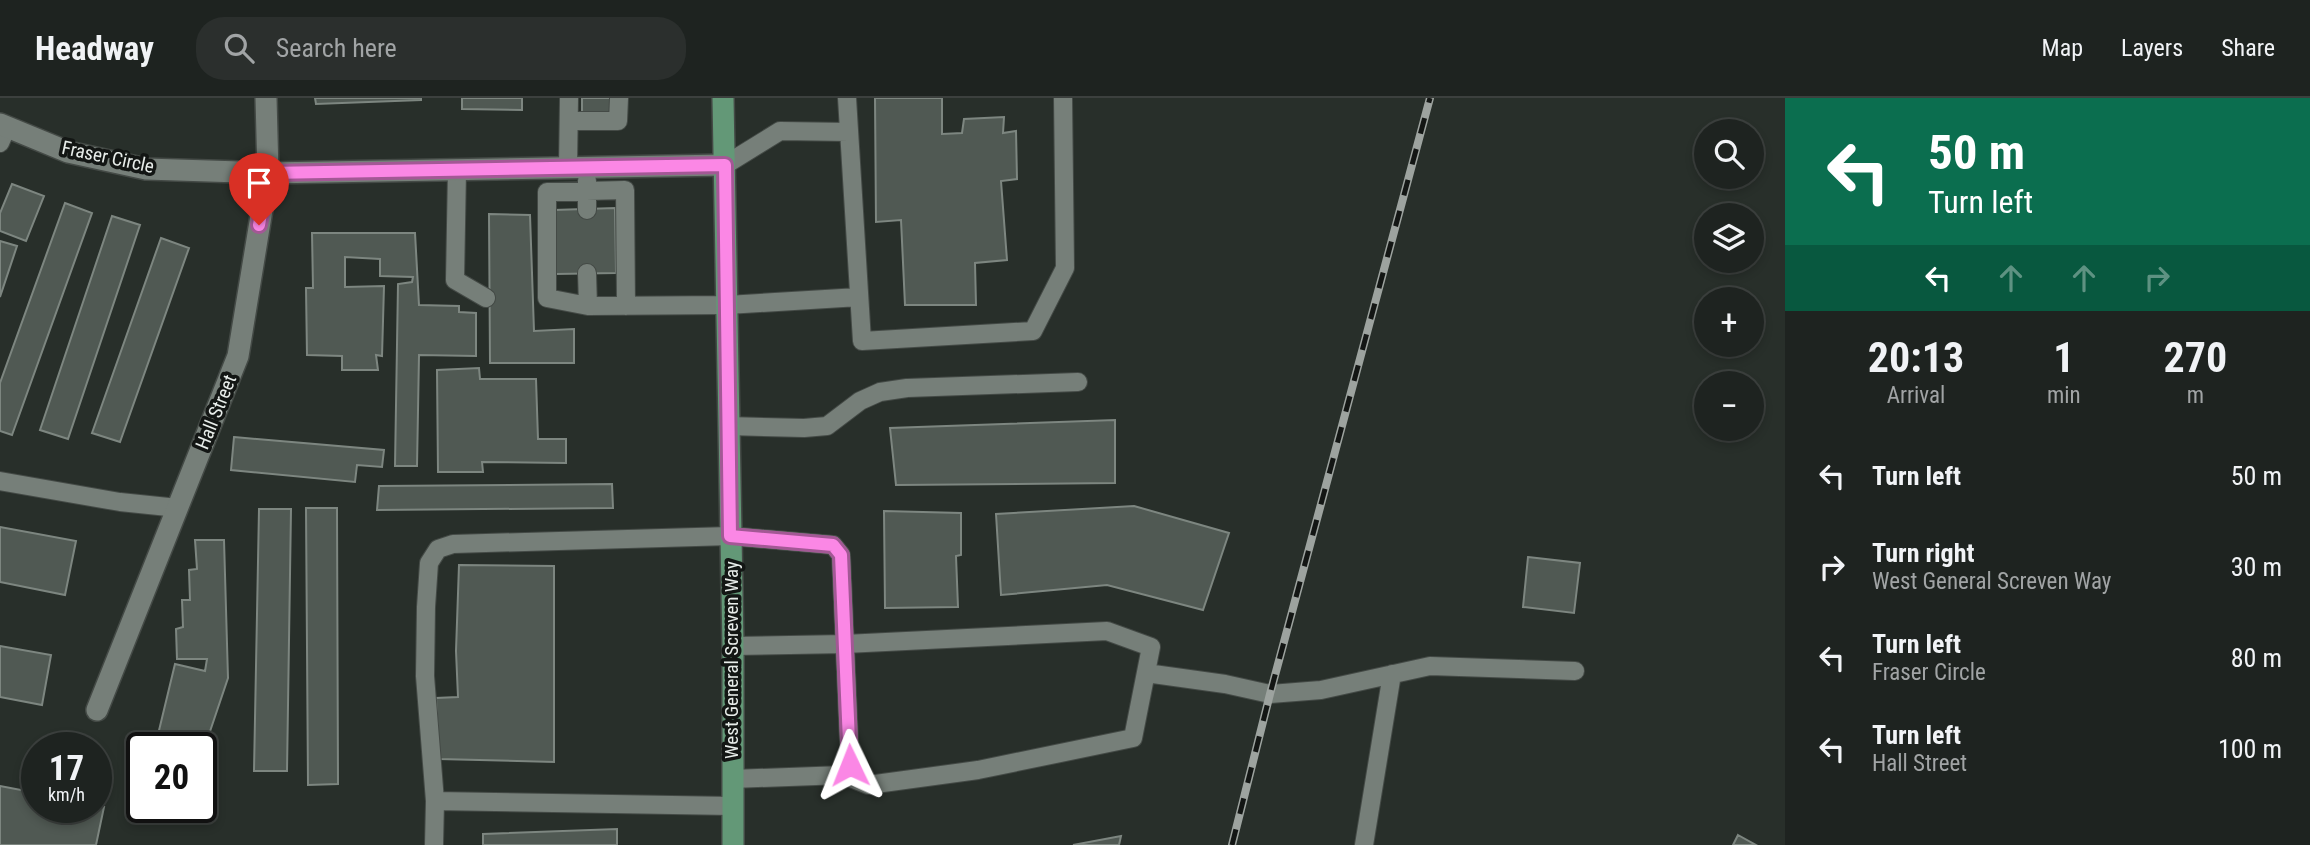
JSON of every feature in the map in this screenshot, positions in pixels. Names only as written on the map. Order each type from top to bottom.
[{"type":"main road","name":"West General Screven Way","points":[[723,98],[733,646],[733,845]]},
{"type":"street","name":"Hall Street","points":[[97,709],[238,356],[268,173],[266,98]]},
{"type":"street","name":"Fraser Circle","points":[[2,131],[68,152],[146,169],[268,173],[725,165]]},
{"type":"lane","points":[[569,98],[569,121],[577,167],[587,191],[587,210]]},
{"type":"lane","points":[[569,121],[618,121],[619,98]]},
{"type":"lane","points":[[846,98],[862,341],[1033,331],[1065,268],[1062,98]]},
{"type":"lane","points":[[725,165],[780,131],[849,132]]},
{"type":"lane","points":[[457,170],[455,280],[486,298]]},
{"type":"lane","points":[[626,306],[625,190],[547,192],[542,298],[587,306],[626,306],[727,305],[859,297]]},
{"type":"lane","points":[[587,273],[587,306]]},
{"type":"lane","points":[[728,426],[827,426],[860,401],[880,392],[907,388],[1078,382]]},
{"type":"lane","points":[[0,481],[120,502],[178,508]]},
{"type":"lane","points":[[435,845],[435,801],[425,676],[426,607],[429,563],[438,549],[453,544],[730,536],[833,545],[841,555],[845,644],[850,765],[843,775]]},
{"type":"lane","points":[[732,779],[843,775],[868,786],[978,770],[1133,738],[1151,647],[1107,631],[845,644],[733,646]]},
{"type":"lane","points":[[1146,673],[1225,684],[1270,694],[1321,690],[1430,666],[1575,671]]},
{"type":"lane","points":[[1364,845],[1392,674]]},
{"type":"lane","points":[[435,801],[732,806]]},
{"type":"building","points":[[315,98],[421,98],[421,100],[316,104]]},
{"type":"building","points":[[462,98],[522,98],[522,110],[462,109]]},
{"type":"building","points":[[582,98],[611,98],[611,112],[582,112]]},
{"type":"building","points":[[875,98],[942,98],[942,134],[962,133],[964,119],[1004,117],[1003,133],[1016,131],[1017,179],[1001,181],[1007,260],[975,263],[976,305],[905,305],[901,220],[876,222]]},
{"type":"building","points":[[12,184],[44,196],[26,241],[0,231],[0,213]]},
{"type":"building","points":[[65,203],[92,213],[12,435],[0,431],[0,383]]},
{"type":"building","points":[[615,208],[616,273],[556,274],[554,210]]},
{"type":"building","points":[[489,214],[530,215],[534,331],[574,329],[574,363],[490,363]]},
{"type":"building","points":[[112,216],[140,225],[68,439],[40,430]]},
{"type":"building","points":[[312,233],[415,233],[419,305],[459,306],[459,312],[476,313],[476,356],[419,355],[417,466],[395,466],[398,284],[412,282],[413,277],[380,276],[380,259],[345,257],[345,287],[384,286],[382,356],[376,355],[378,370],[342,370],[342,356],[307,355],[306,288],[313,288]]},
{"type":"building","points":[[161,238],[189,248],[120,442],[92,433]]},
{"type":"building","points":[[0,241],[17,246],[0,297]]},
{"type":"building","points":[[479,368],[480,379],[536,379],[538,439],[566,439],[566,463],[482,462],[483,472],[438,472],[437,370]]},
{"type":"building","points":[[1115,420],[1115,483],[896,485],[890,428]]},
{"type":"building","points":[[234,437],[384,450],[382,467],[357,465],[355,482],[231,470]]},
{"type":"building","points":[[612,484],[613,508],[377,510],[379,486]]},
{"type":"building","points":[[1134,506],[1229,533],[1203,610],[1107,585],[1001,595],[996,514]]},
{"type":"building","points":[[306,508],[337,508],[338,784],[308,785]]},
{"type":"building","points":[[259,509],[291,509],[287,771],[254,771]]},
{"type":"building","points":[[884,511],[961,513],[961,555],[956,556],[958,607],[885,608]]},
{"type":"building","points":[[0,527],[76,541],[65,595],[0,582]]},
{"type":"building","points":[[195,540],[224,540],[228,678],[210,732],[159,732],[175,664],[205,671],[207,659],[177,659],[176,629],[183,627],[182,600],[190,600],[189,570],[197,569]]},
{"type":"building","points":[[1528,557],[1580,563],[1574,613],[1523,607]]},
{"type":"building","points":[[459,565],[554,566],[554,762],[439,759],[436,698],[458,697],[456,651]]},
{"type":"building","points":[[0,646],[51,655],[42,705],[0,697]]},
{"type":"building","points":[[0,786],[21,790],[21,823],[101,823],[96,845],[0,845]]},
{"type":"building","points":[[617,829],[617,845],[483,845],[483,834]]},
{"type":"building","points":[[1738,835],[1756,845],[1733,845]]},
{"type":"building","points":[[1121,836],[1119,845],[1073,845]]},
{"type":"railway","points":[[1232,845],[1430,98]]},
{"type":"route","points":[[259,225],[268,173],[725,165],[730,536],[833,545],[841,555],[850,765]]}]
